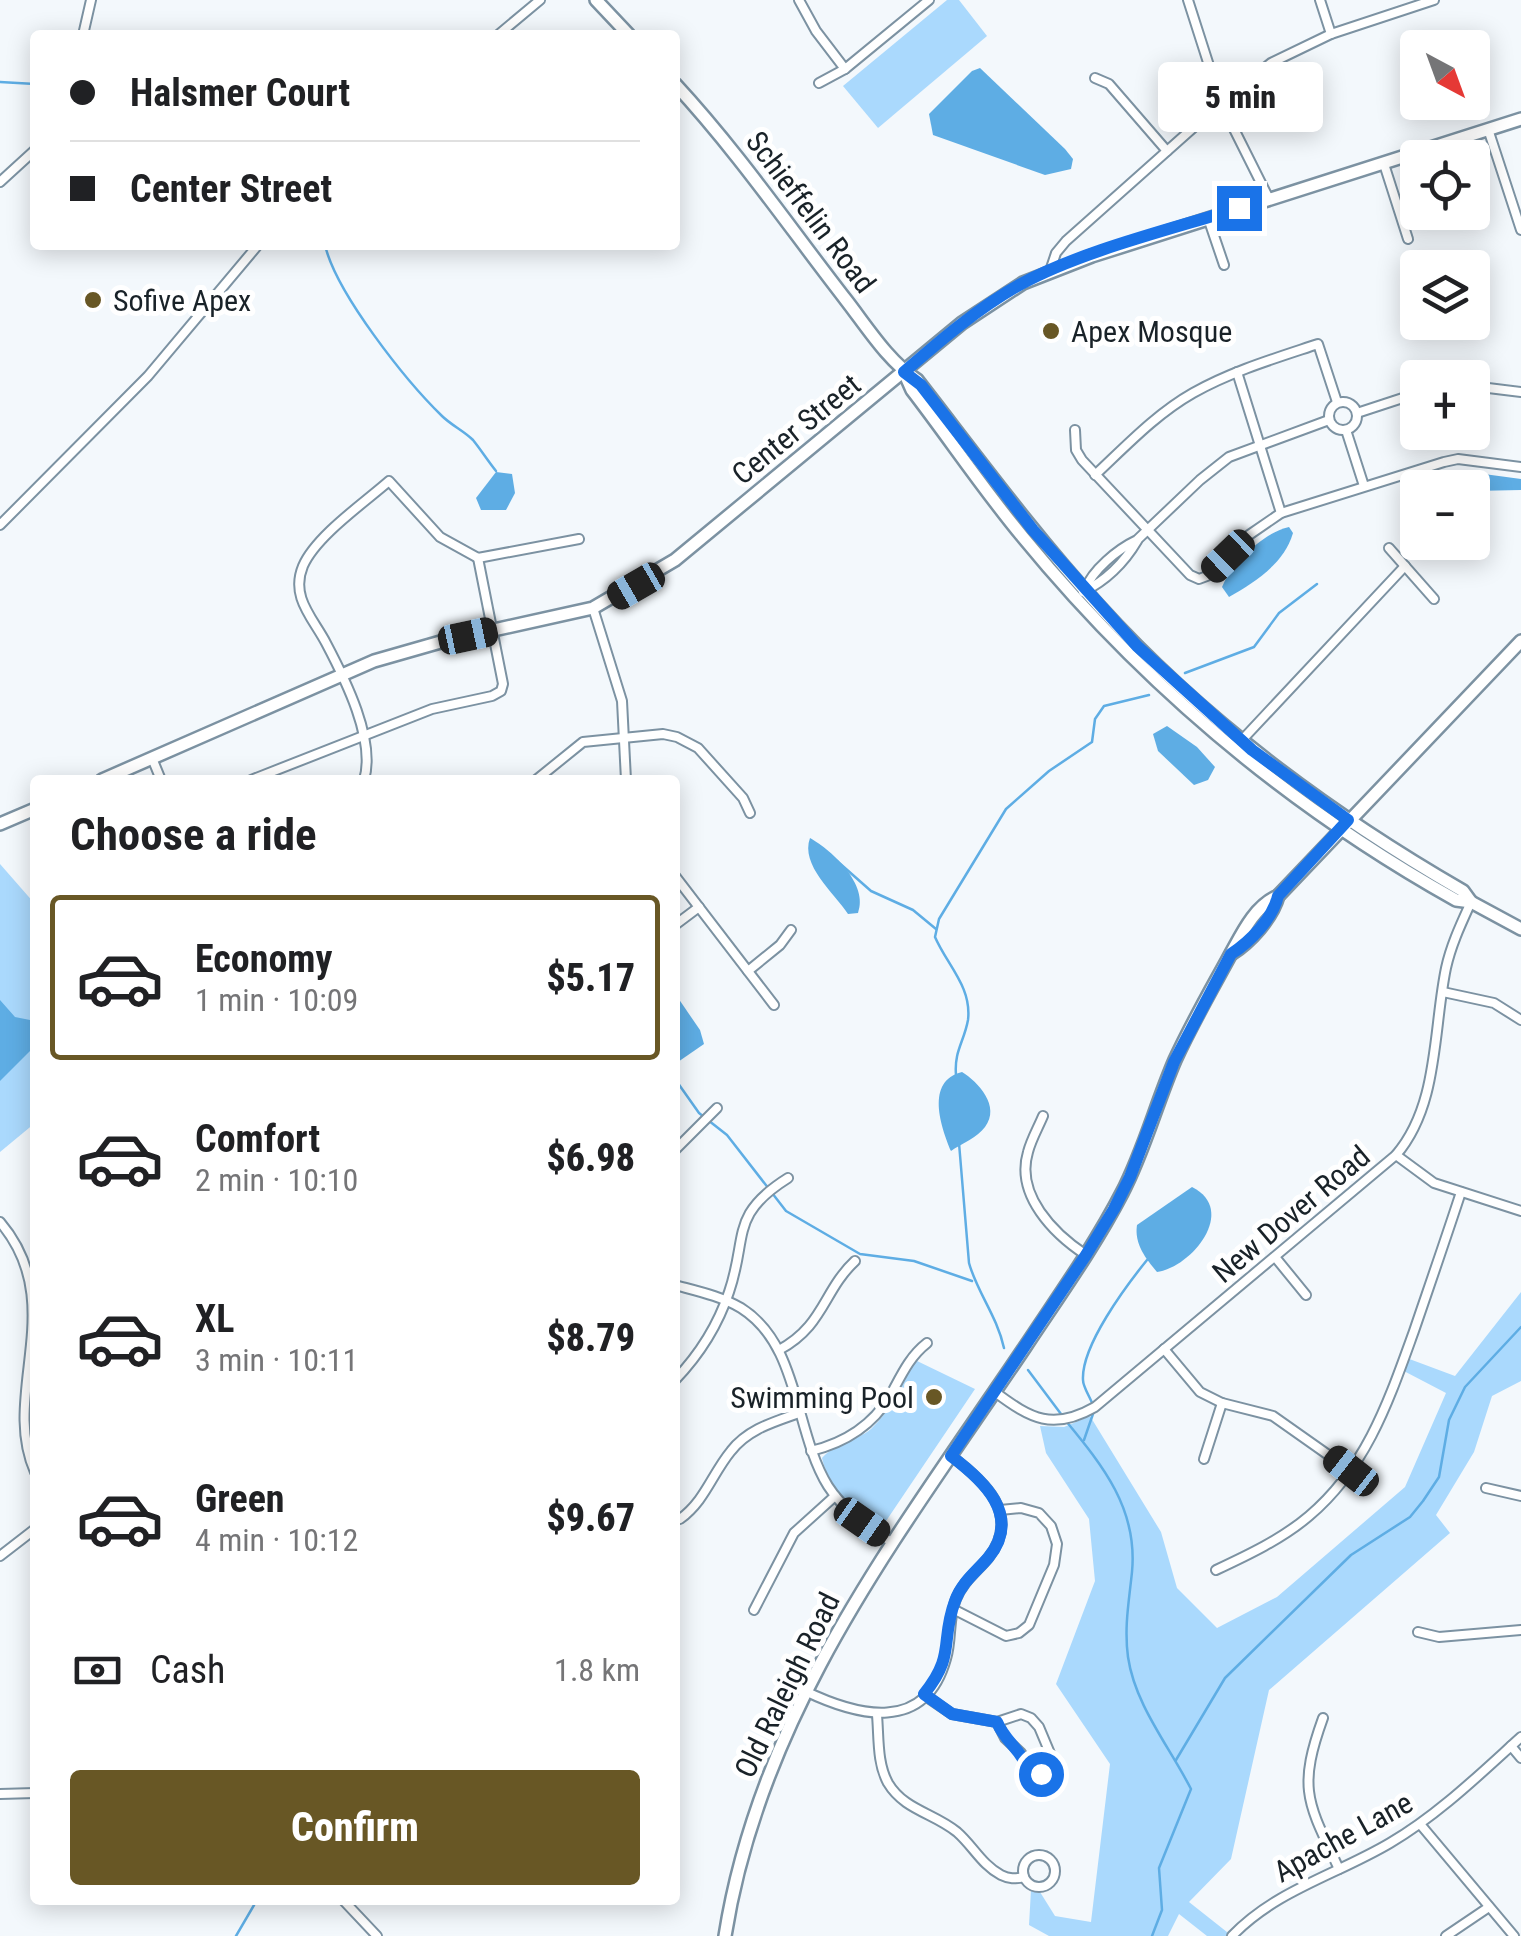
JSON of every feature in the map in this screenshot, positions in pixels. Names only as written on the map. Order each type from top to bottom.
[{"type":"main road","points":[[596,0],[624,30]]},
{"type":"main road","name":"Schieffelin Road","points":[[680,90],[743,162],[904,372],[912,390],[990,496],[1080,594]]},
{"type":"main road","name":"Center Street","points":[[113,775],[340,674],[414,649],[593,608],[674,560],[988,304],[1050,270],[1521,118]]},
{"type":"main road","points":[[1080,594],[1343,825]]},
{"type":"main road","points":[[1080,594],[1130,656],[1199,721],[1343,825],[1462,890],[1471,902],[1521,929]]},
{"type":"main road","name":"Old Raleigh Road","points":[[725,1936],[748,1829],[832,1639],[891,1542],[1086,1255],[1130,1177],[1174,1062],[1231,954],[1242,948],[1275,908],[1278,896],[1343,825],[1521,641]]},
{"type":"main road","points":[[0,824],[30,811]]},
{"type":"street","points":[[84,30],[91,0]]},
{"type":"street","points":[[504,30],[540,0]]},
{"type":"street","points":[[799,0],[845,69]]},
{"type":"street","points":[[819,83],[845,69],[929,0]]},
{"type":"street","points":[[1188,0],[1221,103],[1270,199]]},
{"type":"street","points":[[1320,0],[1331,34]]},
{"type":"street","points":[[1050,270],[1056,252],[1066,241],[1221,103],[1280,58],[1331,34],[1434,0]]},
{"type":"street","points":[[1095,78],[1109,84],[1167,151]]},
{"type":"street","points":[[1488,129],[1521,230]]},
{"type":"street","points":[[0,182],[30,155]]},
{"type":"street","points":[[1384,164],[1408,239]]},
{"type":"street","points":[[1208,218],[1224,265]]},
{"type":"street","points":[[0,525],[148,376],[254,250]]},
{"type":"street","points":[[1095,474],[1176,404],[1237,372],[1318,344],[1337,402]]},
{"type":"street","points":[[1237,372],[1281,513]]},
{"type":"street","points":[[1490,388],[1521,392]]},
{"type":"street","points":[[1357,413],[1400,399]]},
{"type":"street","points":[[1337,402],[1350,403],[1357,413],[1354,426],[1338,430],[1329,420],[1329,412],[1337,402]]},
{"type":"street","points":[[1080,594],[1124,547],[1137,540],[1216,467],[1259,444],[1329,420]]},
{"type":"street","points":[[1075,430],[1076,450],[1095,474],[1192,578],[1199,579],[1281,513],[1458,459],[1521,466]]},
{"type":"street","points":[[1346,430],[1364,486]]},
{"type":"street","points":[[365,775],[368,758],[365,738],[326,643],[303,606],[300,576],[312,550],[389,481],[440,538],[478,558],[579,539]]},
{"type":"street","points":[[1389,548],[1434,599]]},
{"type":"street","points":[[262,775],[432,709],[501,691],[478,558]]},
{"type":"street","points":[[1242,740],[1405,566]]},
{"type":"street","points":[[593,608],[618,684],[626,736],[626,775]]},
{"type":"street","points":[[542,775],[583,742],[662,734],[689,742],[727,780],[750,813]]},
{"type":"street","points":[[152,758],[159,775]]},
{"type":"street","points":[[680,882],[774,1005]]},
{"type":"street","name":"New Dover Road","points":[[995,1392],[1038,1419],[1072,1418],[1095,1407],[1396,1156],[1416,1126],[1426,1093],[1452,946],[1471,902]]},
{"type":"street","points":[[680,922],[699,907]]},
{"type":"street","points":[[748,971],[780,945],[791,930]]},
{"type":"street","points":[[1442,992],[1494,1004],[1521,1020]]},
{"type":"street","points":[[680,1145],[717,1108]]},
{"type":"street","points":[[1044,1116],[1028,1151],[1025,1172],[1030,1192],[1054,1229],[1086,1255]]},
{"type":"street","points":[[1396,1156],[1434,1183],[1521,1211]]},
{"type":"street","points":[[680,1374],[700,1351],[725,1300],[746,1218],[760,1199],[788,1178]]},
{"type":"street","points":[[1216,1570],[1298,1526],[1351,1471],[1382,1418],[1462,1192]]},
{"type":"street","points":[[0,1222],[18,1248],[28,1284],[16,1382]]},
{"type":"street","points":[[1276,1256],[1306,1295]]},
{"type":"street","points":[[779,1350],[812,1325],[842,1273],[855,1261]]},
{"type":"street","points":[[680,1286],[725,1300],[759,1323],[779,1350],[811,1451],[835,1496],[891,1542]]},
{"type":"street","points":[[811,1451],[842,1441],[866,1426],[888,1400],[914,1353],[927,1343]]},
{"type":"street","points":[[1164,1349],[1200,1392],[1222,1403],[1273,1416],[1351,1471]]},
{"type":"street","points":[[1204,1458],[1222,1403]]},
{"type":"street","points":[[680,1519],[697,1507],[738,1443],[756,1430],[799,1414]]},
{"type":"street","points":[[13,1425],[30,1464]]},
{"type":"street","points":[[806,1691],[835,1706],[877,1715],[903,1708],[924,1694],[946,1658],[952,1609],[966,1582],[994,1549],[1000,1532],[1000,1510],[987,1485],[951,1456]]},
{"type":"street","points":[[1486,1488],[1521,1496]]},
{"type":"street","points":[[754,1610],[794,1534],[835,1496]]},
{"type":"street","points":[[952,1609],[1000,1635],[1018,1633],[1032,1619],[1054,1565],[1056,1538],[1048,1521],[1034,1510],[1000,1510]]},
{"type":"street","points":[[0,1556],[30,1533]]},
{"type":"street","points":[[1418,1632],[1439,1637],[1521,1630]]},
{"type":"street","points":[[924,1694],[952,1714],[997,1722],[1020,1714],[1032,1718],[1040,1727],[1052,1758],[1050,1768],[1041,1774],[1031,1772],[997,1722]]},
{"type":"street","points":[[877,1715],[880,1762],[893,1791],[911,1807],[954,1830],[981,1860],[1000,1874],[1044,1887],[1052,1881],[1054,1866],[1048,1857],[1033,1856],[1023,1867],[1024,1878]]},
{"type":"street","points":[[1323,1718],[1311,1751],[1306,1783],[1314,1817],[1338,1870]]},
{"type":"street","name":"Apache Lane","points":[[1232,1936],[1264,1906],[1420,1824],[1521,1737]]},
{"type":"street","points":[[1511,1746],[1521,1758]]},
{"type":"street","points":[[0,1794],[30,1793]]},
{"type":"street","points":[[1420,1824],[1514,1936]]},
{"type":"street","points":[[348,1905],[377,1936]]},
{"type":"street","points":[[1446,1936],[1489,1907]]},
{"type":"shaded area","points":[[947,0],[959,0],[987,36],[878,128],[843,86]]},
{"type":"shaded area","points":[[980,68],[1065,149],[1073,159],[1071,169],[1045,175],[933,135],[929,114],[972,71]]},
{"type":"shaded area","points":[[496,472],[512,474],[515,493],[506,510],[481,510],[476,498]]},
{"type":"shaded area","points":[[1490,475],[1521,479],[1521,490],[1490,491]]},
{"type":"shaded area","points":[[1289,527],[1293,533],[1276,563],[1229,597],[1222,587],[1241,559],[1269,535]]},
{"type":"shaded area","points":[[1167,726],[1197,747],[1215,767],[1208,780],[1194,785],[1158,751],[1153,734]]},
{"type":"shaded area","points":[[810,838],[829,851],[854,880],[860,902],[858,913],[848,914],[820,878],[810,858]]},
{"type":"shaded area","points":[[0,864],[30,898],[30,1127],[0,1152]]},
{"type":"shaded area","points":[[0,1000],[15,1017],[30,1020],[30,1051],[0,1081]]},
{"type":"shaded area","points":[[680,1001],[700,1030],[704,1044],[680,1061]]},
{"type":"shaded area","points":[[962,1072],[981,1088],[989,1103],[989,1119],[982,1131],[951,1151],[940,1118],[940,1095],[950,1077]]},
{"type":"shaded area","points":[[1192,1187],[1205,1197],[1211,1209],[1205,1236],[1184,1260],[1157,1272],[1139,1245],[1137,1225]]},
{"type":"shaded area","points":[[1521,1292],[1521,1381],[1492,1396],[1474,1452],[1436,1515],[1450,1533],[1269,1690],[1231,1859],[1189,1902],[1232,1936],[1207,1936],[1179,1914],[1168,1936],[1049,1936],[1029,1925],[1031,1890],[1040,1892],[1055,1916],[1091,1922],[1110,1764],[1056,1684],[1095,1581],[1089,1519],[1046,1453],[1040,1426],[1064,1427],[1090,1416],[1161,1532],[1177,1588],[1217,1628],[1277,1597],[1405,1487],[1446,1393],[1400,1369],[1404,1357],[1455,1376]]},
{"type":"shaded area","points":[[915,1360],[975,1389],[882,1527],[844,1499],[822,1458],[878,1422]]},
{"type":"waterway","points":[[0,82],[30,84]]},
{"type":"waterway","points":[[327,250],[357,311],[392,359],[442,416],[473,440],[496,471]]},
{"type":"waterway","points":[[1185,673],[1254,647],[1279,613],[1317,584]]},
{"type":"waterway","points":[[956,1075],[968,1008],[962,987],[935,937],[939,919],[1006,809],[1049,771],[1092,742],[1095,719],[1104,706],[1149,695]]},
{"type":"waterway","points":[[837,861],[871,891],[913,910],[936,929]]},
{"type":"waterway","points":[[680,1086],[699,1113],[727,1135],[786,1211],[860,1254],[914,1261],[972,1281]]},
{"type":"waterway","points":[[959,1143],[969,1263],[1004,1348]]},
{"type":"waterway","points":[[1092,1403],[1083,1380],[1089,1351],[1106,1317],[1147,1260]]},
{"type":"waterway","points":[[1176,1760],[1225,1678],[1351,1555],[1410,1517],[1423,1501],[1439,1477],[1449,1420],[1465,1387],[1521,1327]]},
{"type":"waterway","points":[[1028,1370],[1061,1414]]},
{"type":"waterway","points":[[1084,1440],[1094,1411]]},
{"type":"waterway","points":[[1066,1421],[1105,1472],[1124,1508],[1132,1549],[1127,1614],[1132,1675],[1145,1709],[1191,1789],[1159,1868],[1162,1910],[1152,1936]]},
{"type":"waterway","points":[[236,1936],[254,1905]]},
{"type":"place","name":"Sofive Apex","points":[[93,300]]},
{"type":"place","name":"Apex Mosque","points":[[1051,331]]},
{"type":"place","name":"Swimming Pool","points":[[934,1397]]},
{"type":"route","points":[[1041,1774],[1031,1772],[997,1722],[952,1714],[924,1694],[941,1672],[946,1658],[952,1609],[959,1592],[991,1555],[1000,1532],[1000,1510],[992,1492],[951,1456],[1114,1209],[1190,1027],[1231,954],[1242,948],[1275,908],[1278,896],[1348,820],[1252,750],[1137,646],[1033,530],[917,380],[904,372],[962,323],[1023,283],[1050,270],[1239,208]]}]
